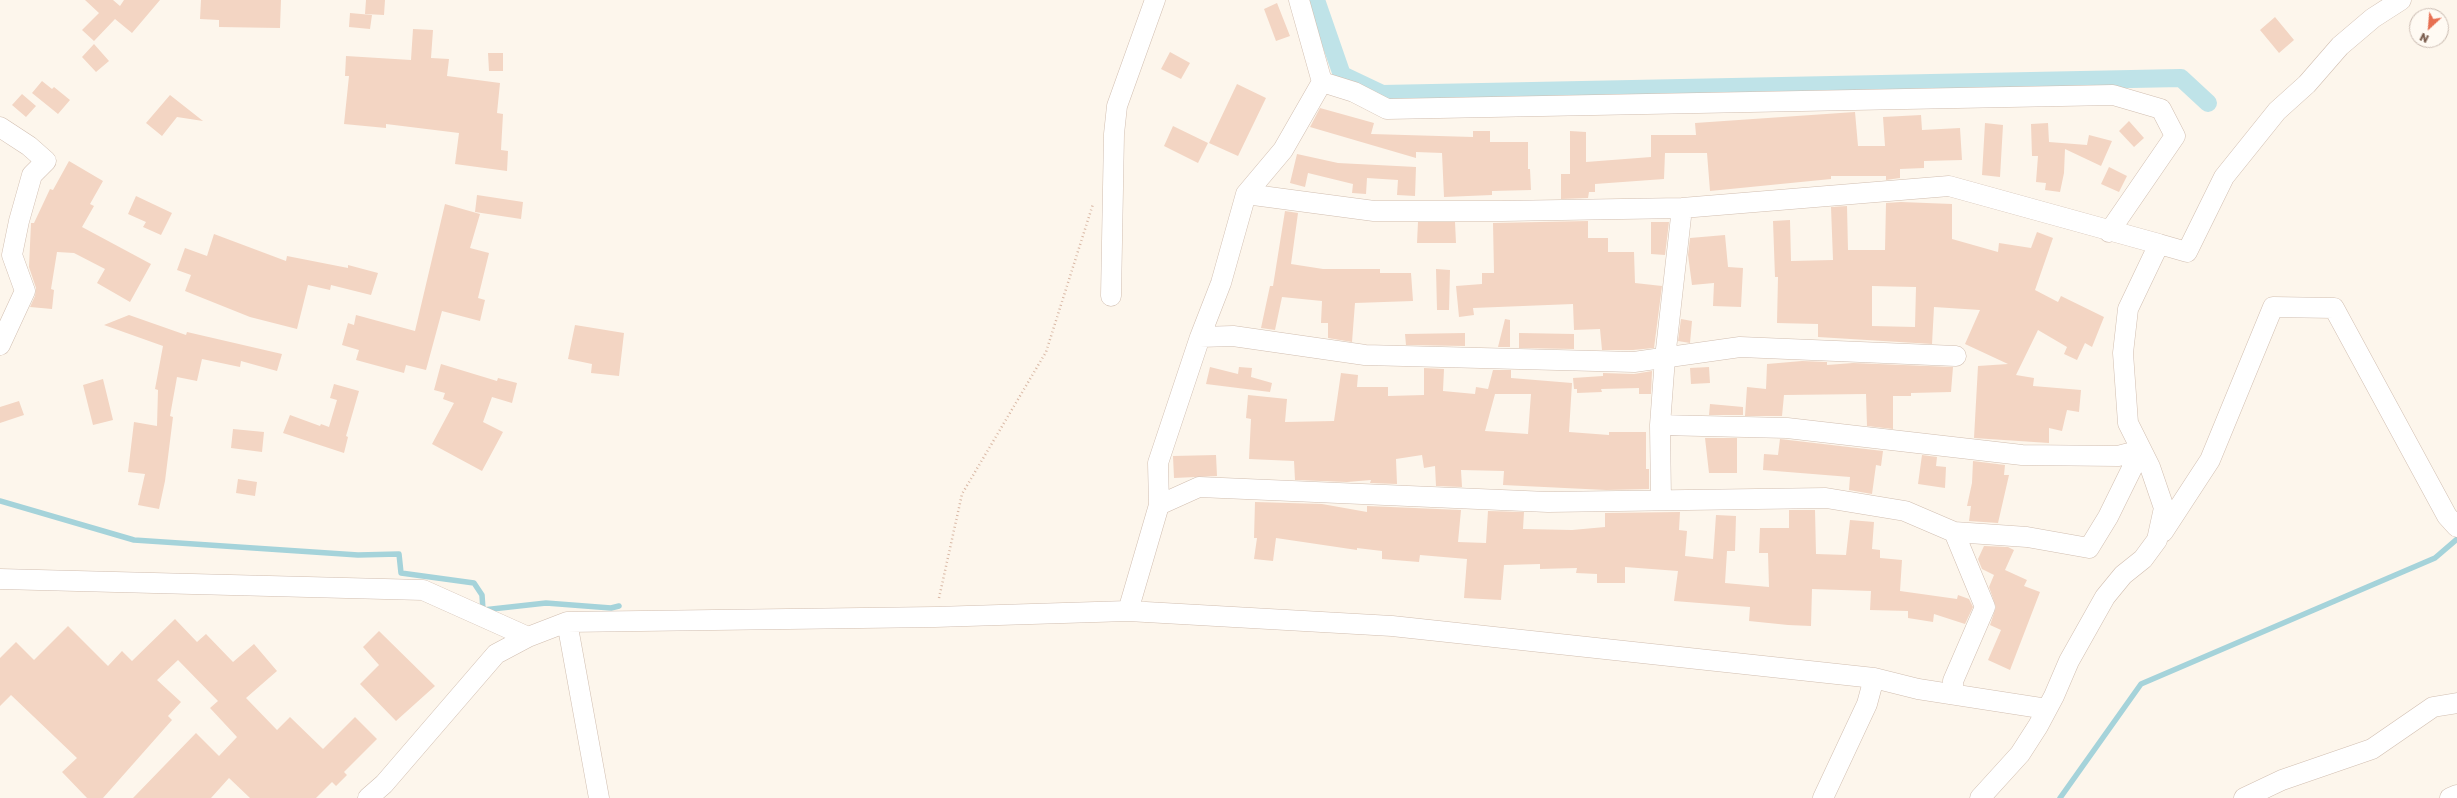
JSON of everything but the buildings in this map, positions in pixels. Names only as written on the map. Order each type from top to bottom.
[{"type":"street","points":[[1112,296],[1114,134],[1117,106],[1156,0]]},
{"type":"street","points":[[1128,611],[1159,505],[1158,463],[1200,337],[1221,283],[1246,194],[1283,150],[1322,82],[1299,0]]},
{"type":"street","points":[[1246,194],[1374,211],[1682,208],[1950,186],[2109,232],[2187,252],[2224,177],[2277,111],[2307,84],[2340,46],[2373,18],[2401,0]]},
{"type":"street","points":[[1322,82],[1354,92],[1387,109],[2112,95],[2161,109],[2175,136],[2109,232]]},
{"type":"street","points":[[0,127],[29,146],[46,160],[32,175],[19,221],[12,255],[25,291],[0,345]]},
{"type":"street","points":[[1661,500],[1660,425],[1665,358],[1682,208]]},
{"type":"street","points":[[2157,540],[2164,508],[2150,467],[2128,423],[2123,353],[2128,308],[2159,244]]},
{"type":"street","points":[[1980,798],[2020,754],[2047,709],[2069,661],[2105,597],[2123,575],[2143,559],[2210,460],[2273,307],[2334,308],[2447,516],[2457,527]]},
{"type":"street","points":[[1200,337],[1233,336],[1365,355],[1634,362],[1740,347],[1956,356]]},
{"type":"street","points":[[1660,425],[1787,428],[2022,454],[2118,456],[2141,450]]},
{"type":"street","points":[[1159,505],[1199,487],[1540,502],[1826,498],[1905,511],[1954,532],[2027,537],[2089,548],[2108,517],[2141,450]]},
{"type":"street","points":[[1954,532],[1985,607],[1953,681],[1954,694]]},
{"type":"street","points":[[0,579],[423,590],[528,637]]},
{"type":"street","points":[[368,798],[384,784],[496,654],[528,637],[567,622],[935,617],[1128,611],[1392,626],[1874,678],[1918,689],[2047,709]]},
{"type":"street","points":[[567,622],[598,798]]},
{"type":"street","points":[[1823,798],[1867,704],[1874,678]]},
{"type":"street","points":[[2244,798],[2282,780],[2372,750],[2433,707],[2457,703]]},
{"type":"street","points":[[2450,798],[2457,795]]},
{"type":"path","points":[[935,617],[962,494],[1046,352],[1093,202]]},
{"type":"waterway","points":[[1316,0],[1342,75],[1382,94],[2181,78],[2208,103]]},
{"type":"waterway","points":[[0,501],[134,540],[358,555],[399,554],[401,573],[474,583],[482,595],[483,610],[546,603],[611,608],[619,606]]},
{"type":"waterway","points":[[2060,798],[2141,684],[2435,558],[2457,539]]}]
